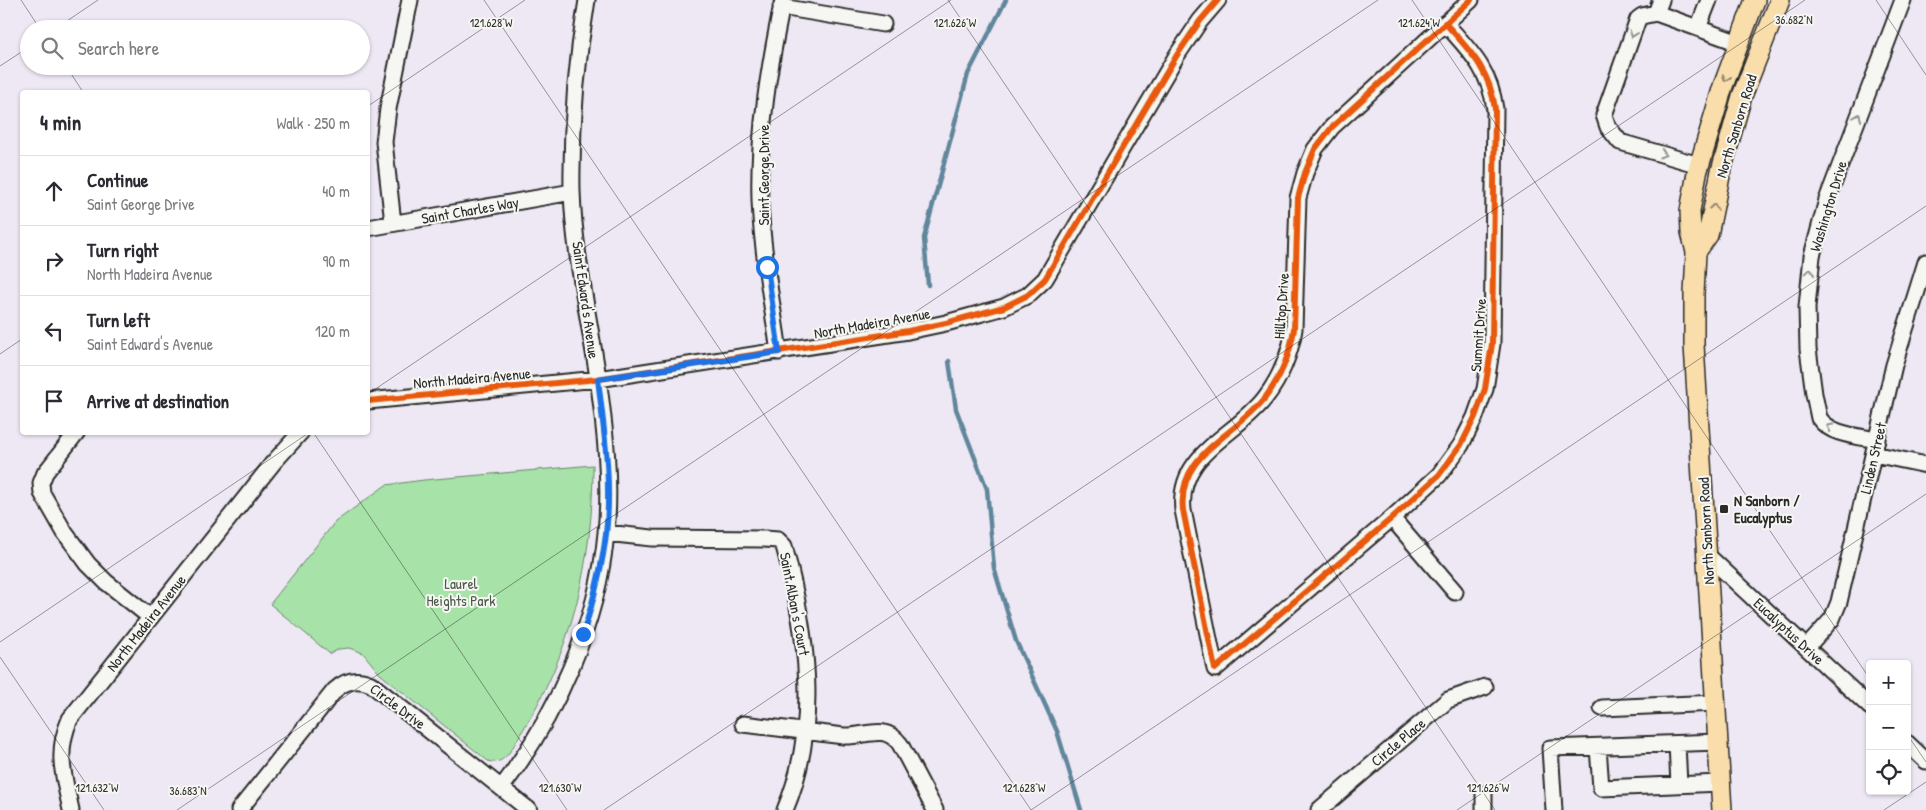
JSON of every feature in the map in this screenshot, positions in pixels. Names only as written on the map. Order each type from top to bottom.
[{"type":"main road","name":"North Sanborn Road","points":[[1722,810],[1694,345],[1696,252],[1691,232],[1690,211],[1699,165],[1723,86],[1755,0]]},
{"type":"main road","name":"North Sanborn Road","points":[[1696,252],[1708,235],[1722,171],[1742,96],[1780,0]]},
{"type":"street","points":[[394,223],[384,142],[388,109],[410,0]]},
{"type":"street","name":"Saint Edward's Avenue","points":[[502,787],[542,727],[573,664],[592,604],[606,533],[607,454],[598,379],[580,268],[572,192],[575,81],[587,0]]},
{"type":"street","name":"North Madeira Avenue","points":[[370,400],[598,379],[779,352],[946,323],[1004,307],[1028,295],[1045,279],[1176,55],[1200,21],[1218,0]]},
{"type":"street","name":"Hilltop Drive","points":[[1215,669],[1182,510],[1184,484],[1189,471],[1200,458],[1264,399],[1284,367],[1292,344],[1294,329],[1298,198],[1305,173],[1315,150],[1332,127],[1471,0]]},
{"type":"street","points":[[1698,28],[1709,0]]},
{"type":"street","name":"Washington Drive","points":[[1903,0],[1827,200],[1812,256],[1807,307],[1810,370],[1819,418],[1822,423],[1832,430],[1926,466]]},
{"type":"street","points":[[782,4],[883,24]]},
{"type":"street","name":"Saint George Drive","points":[[779,352],[762,229],[760,161],[765,95],[782,4]]},
{"type":"street","points":[[1699,165],[1620,142],[1605,122],[1604,115],[1638,19],[1658,6],[1698,28],[1739,42]]},
{"type":"street","name":"Summit Drive","points":[[1215,669],[1392,518],[1439,474],[1465,438],[1476,417],[1485,390],[1492,344],[1495,109],[1489,81],[1481,66],[1445,23]]},
{"type":"street","name":"Saint Charles Way","points":[[370,228],[572,192]]},
{"type":"street","name":"Linden Street","points":[[1807,647],[1832,619],[1839,602],[1899,348],[1926,262]]},
{"type":"street","points":[[76,435],[45,473],[42,479],[42,493],[65,533],[88,564],[106,582],[150,617]]},
{"type":"street","name":"North Madeira Avenue","points":[[71,810],[61,758],[63,736],[70,719],[273,463],[299,435]]},
{"type":"street","points":[[1392,518],[1455,592]]},
{"type":"street","name":"Saint Alban's Court","points":[[606,533],[652,538],[764,538],[781,542],[784,546],[791,572],[805,646],[808,690],[805,732],[799,767],[785,810]]},
{"type":"street","name":"Eucalyptus Drive","points":[[1707,555],[1868,705]]},
{"type":"street","name":"Circle Drive","points":[[239,810],[335,690],[344,683],[356,680],[370,684],[529,810]]},
{"type":"street","name":"Circle Place","points":[[1318,810],[1448,700],[1485,687]]},
{"type":"street","points":[[1602,708],[1716,703]]},
{"type":"street","points":[[743,724],[852,736],[877,732],[892,735],[900,744],[935,810]]},
{"type":"street","points":[[1554,810],[1550,748],[1718,742]]},
{"type":"street","points":[[1677,744],[1679,784]]},
{"type":"street","points":[[1598,746],[1601,788],[1720,783]]},
{"type":"street","points":[[1911,747],[1926,761]]},
{"type":"street","points":[[1484,794],[1484,810]]},
{"type":"green space","name":"Laurel Heights Park","points":[[593,465],[592,501],[584,571],[566,639],[538,704],[511,750],[499,761],[488,761],[380,674],[363,653],[349,648],[339,649],[330,654],[270,604],[335,522],[386,485]]},
{"type":"waterway","points":[[928,285],[924,238],[968,74],[1006,0]]},
{"type":"waterway","points":[[949,361],[956,409],[987,489],[994,568],[1016,641],[1057,731],[1081,810]]},
{"type":"cycle path","points":[[370,401],[598,379],[908,331],[1004,307],[1028,295],[1045,279],[1177,55],[1200,21],[1218,0]]},
{"type":"cycle path","points":[[1445,23],[1454,33],[1463,43],[1484,72],[1489,83],[1495,109],[1492,344],[1485,389],[1475,417],[1461,445],[1439,475],[1392,518],[1215,669],[1183,510],[1184,490],[1189,474],[1210,447],[1253,412],[1276,382],[1284,365],[1294,329],[1298,198],[1305,173],[1315,149],[1332,127],[1471,0]]},
{"type":"place","name":"N Sanborn / Eucalyptus","points":[[1724,509]]},
{"type":"route","points":[[583,634],[599,575],[606,533],[608,505],[606,446],[598,379],[779,352],[767,267]]}]
